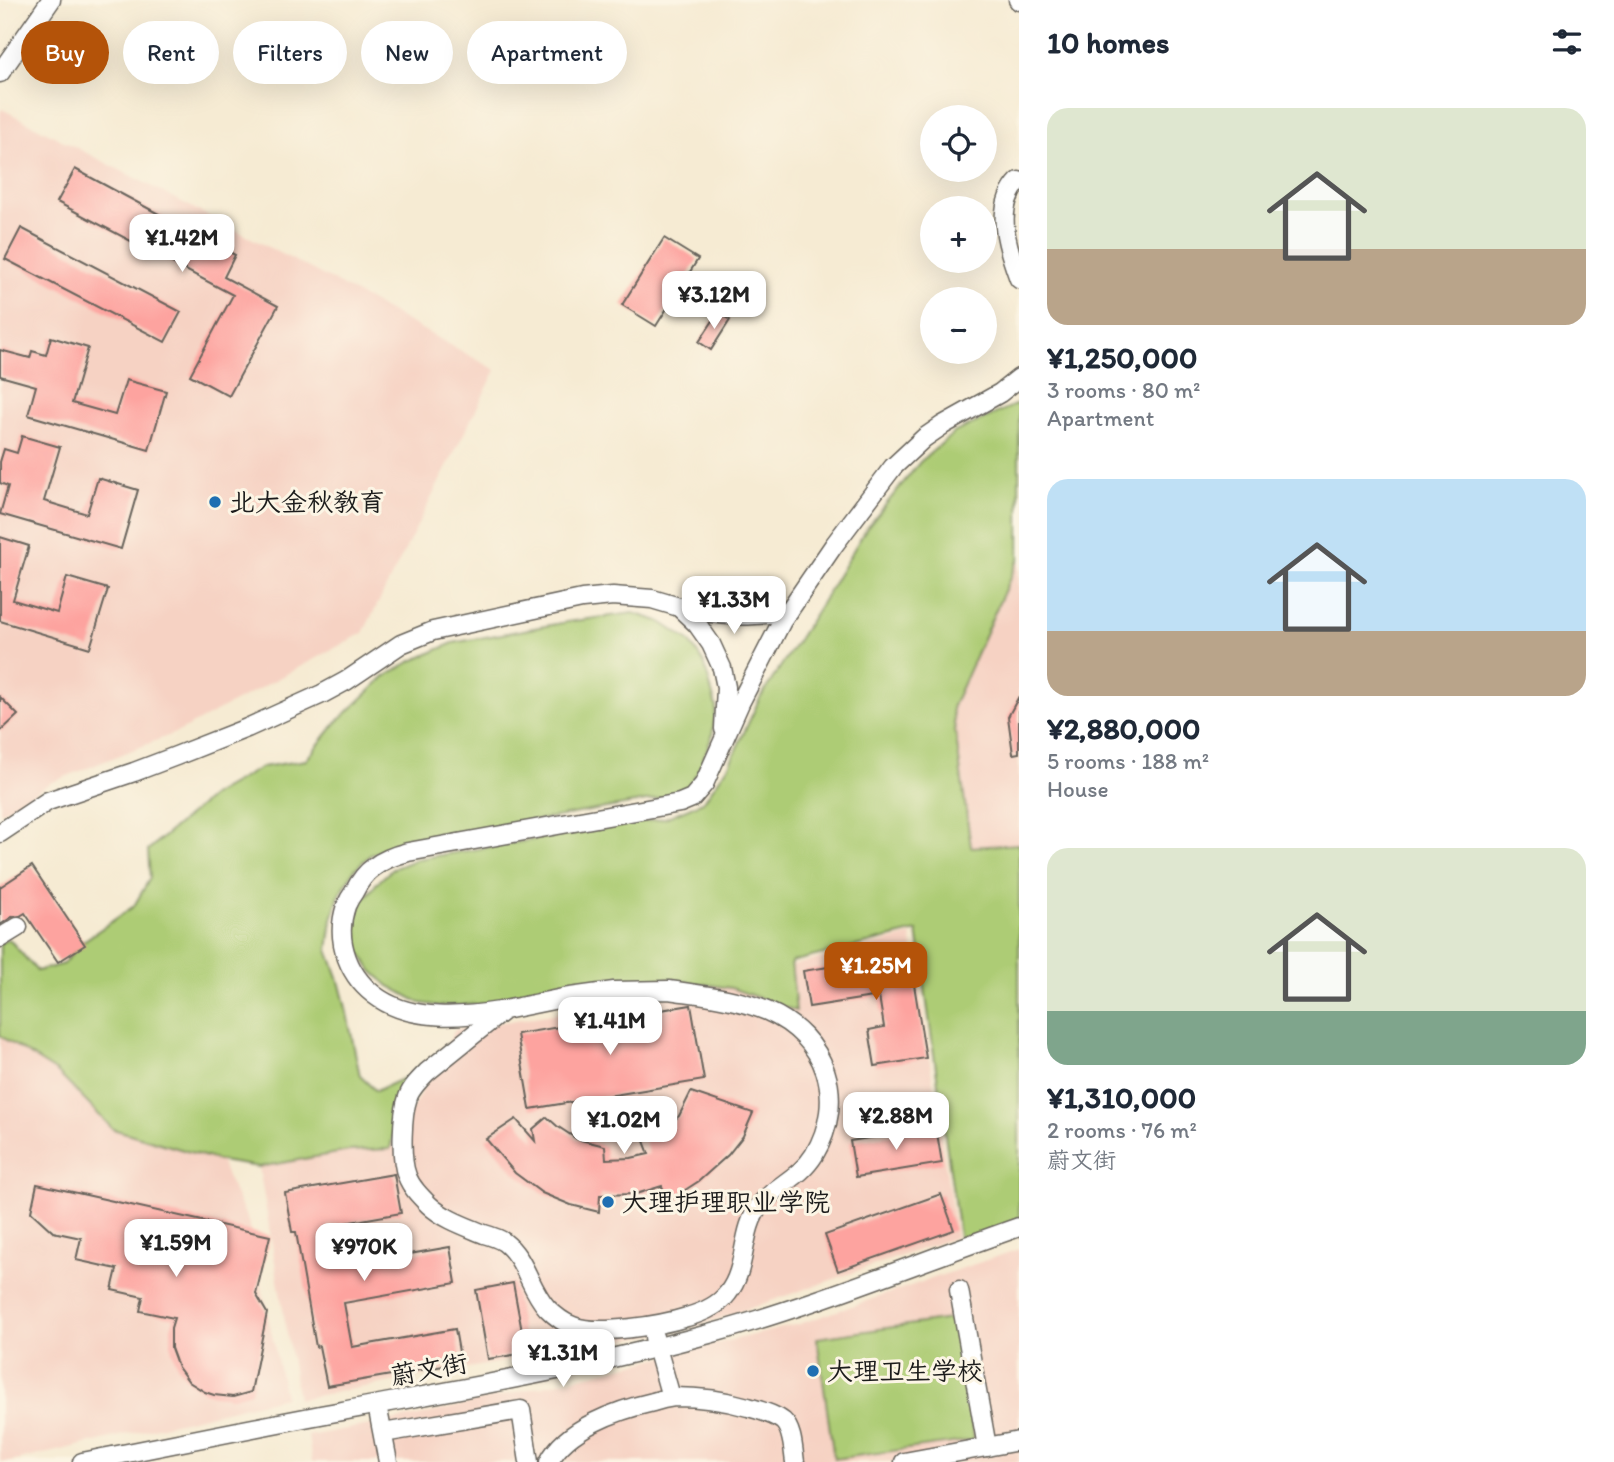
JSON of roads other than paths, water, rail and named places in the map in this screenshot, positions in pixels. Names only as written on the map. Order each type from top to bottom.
[{"type":"street","points":[[0,73],[51,0]]},
{"type":"street","points":[[1019,181],[1012,188],[1004,208],[1004,221],[1019,279]]},
{"type":"street","points":[[504,1010],[427,1072],[408,1097],[403,1155],[406,1174],[415,1191],[431,1207],[454,1222],[502,1241],[516,1254],[547,1307],[573,1326],[594,1330],[649,1325],[688,1317],[709,1308],[727,1295],[737,1280],[751,1221],[759,1206],[804,1169],[820,1142],[829,1112],[828,1078],[819,1056],[807,1038],[786,1021],[739,1001],[669,990],[614,992],[563,998],[463,1016],[406,1010],[381,999],[365,986],[348,965],[342,932],[346,906],[360,881],[372,867],[391,857],[692,799],[704,784],[744,694],[782,621],[892,467],[943,425],[1000,393],[1019,378]]},
{"type":"street","points":[[1000,393],[1019,386]]},
{"type":"street","points":[[0,833],[48,801],[145,768],[247,728],[309,700],[346,681],[401,644],[433,632],[582,599],[612,596],[652,598],[707,614],[731,617],[789,611]]},
{"type":"street","points":[[679,607],[697,624],[711,644],[722,668],[726,687],[722,744]]},
{"type":"street","points":[[0,938],[18,927]]},
{"type":"street","name":"蔚文街","points":[[82,1462],[164,1454],[377,1405],[499,1383],[709,1334],[807,1304],[1019,1227]]},
{"type":"street","points":[[958,1290],[988,1447]]},
{"type":"street","points":[[649,1325],[671,1397]]},
{"type":"street","points":[[548,1462],[559,1447],[593,1423],[630,1407],[671,1397],[735,1403],[760,1410],[783,1422],[791,1439],[794,1462]]},
{"type":"street","points":[[377,1405],[388,1462]]},
{"type":"street","points":[[383,1433],[521,1410],[529,1462]]},
{"type":"street","points":[[904,1462],[1019,1441]]},
{"type":"place","name":"北大金秋教育","points":[[215,502]]},
{"type":"place","name":"大理护理职业学院","points":[[608,1202]]},
{"type":"place","name":"大理卫生学校","points":[[813,1371]]}]
